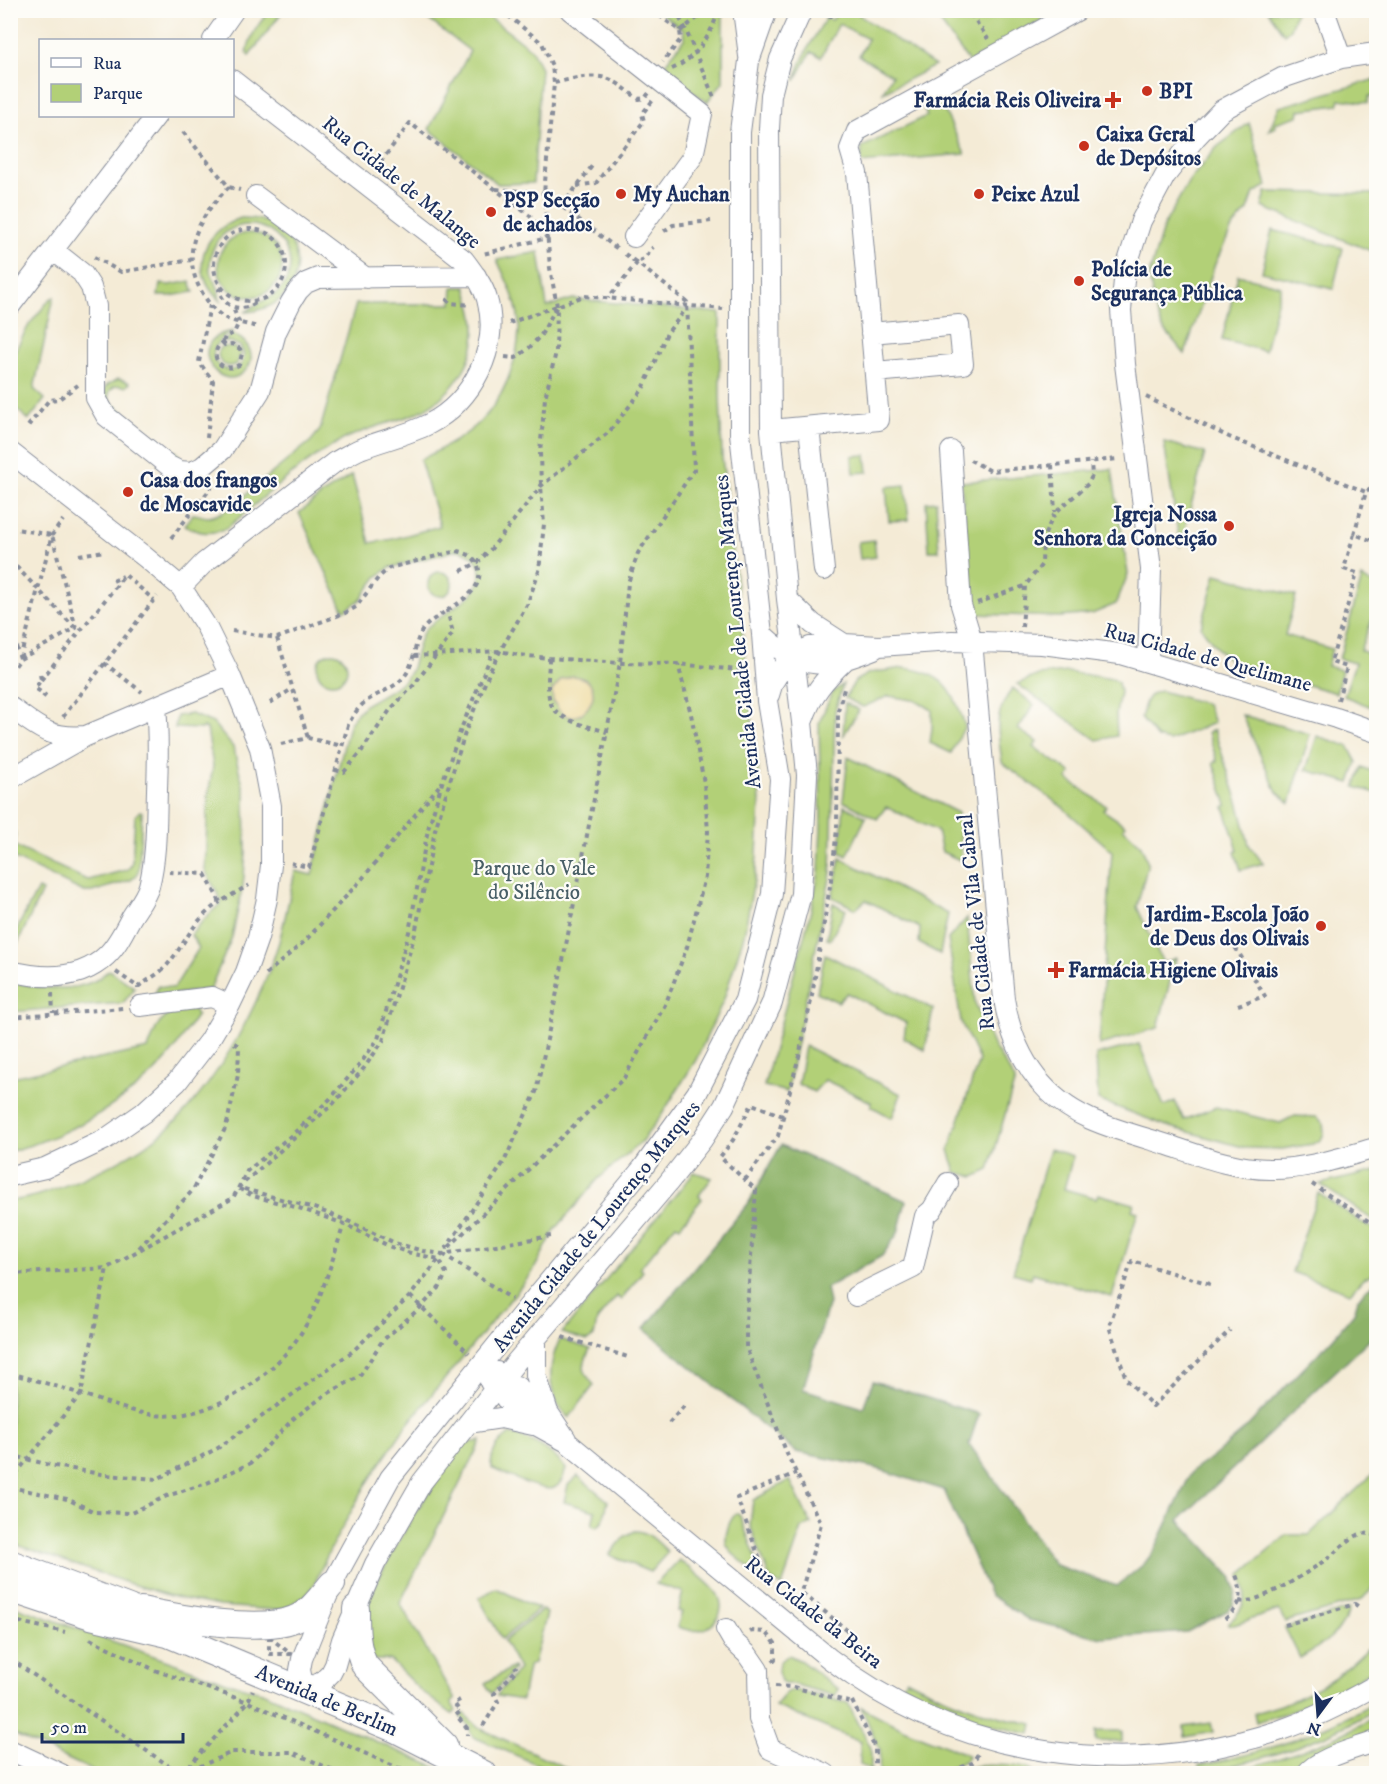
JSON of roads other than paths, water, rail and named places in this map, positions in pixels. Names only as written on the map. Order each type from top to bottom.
[{"type":"main road","name":"Avenida de Berlim","points":[[10,1563],[129,1608],[168,1634]]},
{"type":"main road","points":[[129,1608],[175,1617],[242,1624],[282,1623],[296,1619],[310,1609],[332,1584]]},
{"type":"main road","name":"Avenida de Berlim","points":[[10,1589],[91,1616],[168,1634],[395,1729],[472,1768]]},
{"type":"main road","points":[[356,1609],[356,1637],[359,1653],[365,1666],[472,1768]]},
{"type":"street","points":[[214,39],[234,10]]},
{"type":"street","points":[[570,10],[702,114],[693,156],[634,237]]},
{"type":"street","points":[[743,10],[749,61]]},
{"type":"street","name":"Avenida Cidade de Lourenço Marques","points":[[767,10],[749,61],[740,132],[740,433],[767,701],[780,779],[772,894],[745,1000],[697,1093],[642,1169],[390,1478],[332,1584],[302,1659],[300,1670],[304,1690],[322,1682],[335,1665],[342,1640],[375,1564],[422,1482],[499,1383],[702,1140],[724,1106],[772,1003],[801,894],[807,775],[771,430],[769,129],[771,95],[780,59],[811,11]]},
{"type":"street","points":[[771,430],[879,420],[857,174],[850,149],[857,131],[1078,10]]},
{"type":"street","points":[[1324,10],[1341,57]]},
{"type":"street","points":[[1148,662],[1151,568],[1125,364],[1121,310],[1125,271],[1141,221],[1165,176],[1196,136],[1222,110],[1282,78],[1341,57],[1377,52]]},
{"type":"street","name":"Rua Cidade de Malange","points":[[181,587],[204,563],[335,462],[358,450],[430,423],[451,409],[468,390],[480,371],[488,349],[490,325],[487,299],[476,276],[464,260],[234,81]]},
{"type":"street","points":[[10,306],[155,117]]},
{"type":"street","points":[[249,193],[366,278]]},
{"type":"street","points":[[53,250],[82,273],[90,287],[96,306],[96,398],[106,416],[170,466],[179,471],[192,472],[202,467],[222,450],[260,390],[276,332],[298,291],[306,283],[318,278],[476,276]]},
{"type":"street","points":[[871,333],[959,325],[963,364],[875,372]]},
{"type":"street","points":[[809,427],[824,570]]},
{"type":"street","name":"Rua Cidade de Vila Cabral","points":[[951,451],[961,605],[972,641],[1004,999],[1007,1017],[1018,1050],[1037,1079],[1062,1103],[1092,1120],[1233,1165],[1287,1168],[1377,1148]]},
{"type":"street","points":[[10,452],[181,587],[206,626],[261,748],[271,806],[271,864],[267,899],[258,938],[246,972],[208,1042],[177,1082],[143,1113],[104,1140],[45,1168],[10,1176]]},
{"type":"street","points":[[787,599],[844,652]]},
{"type":"street","name":"Rua Cidade de Quelimane","points":[[762,634],[793,657],[812,664],[844,652],[879,646],[940,642],[1042,644],[1120,654],[1377,732]]},
{"type":"street","name":"Rua Cidade de Quelimane","points":[[802,722],[809,702],[844,652]]},
{"type":"street","points":[[767,701],[778,672],[793,657]]},
{"type":"street","points":[[10,779],[151,701],[175,697],[230,675]]},
{"type":"street","points":[[10,971],[52,978],[73,974],[90,967],[105,957],[126,927],[148,888],[155,856],[159,729],[151,701]]},
{"type":"street","points":[[10,707],[37,727],[53,735],[68,738],[86,736]]},
{"type":"street","points":[[140,1006],[212,997],[230,1005]]},
{"type":"street","points":[[856,1296],[913,1268],[925,1216],[932,1210],[948,1183]]},
{"type":"street","points":[[468,1423],[501,1418],[542,1419],[536,1375],[536,1339]]},
{"type":"street","name":"Avenida Cidade de Lourenço Marques","points":[[497,1346],[496,1366],[499,1383]]},
{"type":"street","name":"Rua Cidade da Beira","points":[[471,1379],[516,1386],[542,1419],[567,1442],[834,1663],[875,1690],[950,1727],[1017,1746],[1086,1756],[1121,1757],[1174,1753],[1245,1741],[1280,1730],[1338,1706],[1377,1685]]},
{"type":"street","points":[[726,1629],[733,1641],[747,1654],[758,1670],[759,1719],[770,1749],[826,1773]]},
{"type":"street","points":[[1306,1773],[1313,1766],[1377,1741]]},
{"type":"street","points":[[10,1750],[61,1773]]},
{"type":"place","name":"BPI","points":[[1147,91]]},
{"type":"place","name":"Farmácia Reis Oliveira","points":[[1113,100]]},
{"type":"place","name":"Caixa Geral de Depósitos","points":[[1084,146]]},
{"type":"place","name":"My Auchan","points":[[621,194]]},
{"type":"place","name":"Peixe Azul","points":[[979,194]]},
{"type":"place","name":"PSP Secção de achados","points":[[491,212]]},
{"type":"place","name":"Polícia de Segurança Pública","points":[[1079,281]]},
{"type":"place","name":"Casa dos frangos de Moscavide","points":[[128,492]]},
{"type":"place","name":"Igreja Nossa Senhora da Conceição","points":[[1229,526]]},
{"type":"place","name":"Jardim-Escola João de Deus dos Olivais","points":[[1321,926]]},
{"type":"place","name":"Farmácia Higiene Olivais","points":[[1056,970]]},
{"type":"park label","name":"Parque do Vale do Silêncio","points":[[534,880]]}]
